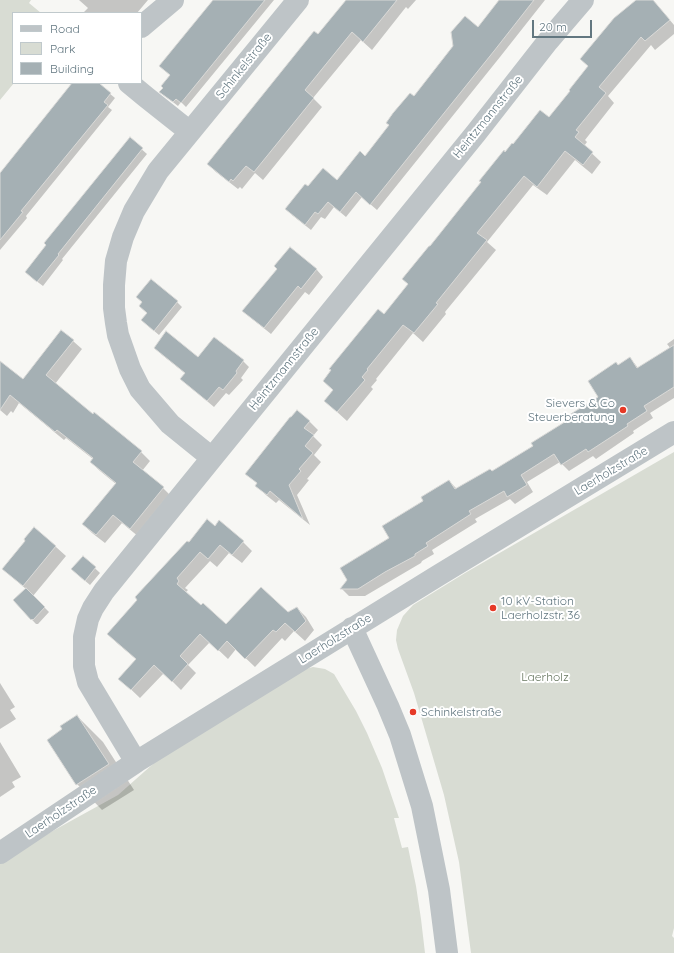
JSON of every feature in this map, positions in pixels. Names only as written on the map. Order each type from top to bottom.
[{"type":"street","points":[[142,26],[174,0]]},
{"type":"street","name":"Schinkelstraße","points":[[212,458],[170,424],[140,389],[130,370],[118,335],[114,308],[116,261],[128,223],[138,203],[158,171],[298,0]]},
{"type":"street","name":"Heintzmannstraße","points":[[136,762],[88,682],[84,666],[84,637],[86,625],[93,608],[104,591],[476,133],[548,41],[583,0]]},
{"type":"street","points":[[130,84],[190,132]]},
{"type":"street","name":"Laerholzstraße","points":[[0,853],[136,762],[352,628],[674,432]]},
{"type":"street","points":[[352,628],[400,735],[422,806],[439,890],[447,953]]},
{"type":"green space","points":[[0,0],[31,0],[29,3],[40,12],[12,12],[13,84],[0,100]]},
{"type":"green space","name":"Laerholz","points":[[674,452],[674,928],[672,936],[674,938],[674,953],[471,953],[459,862],[444,795],[414,693],[398,649],[396,640],[397,630],[403,616],[413,605],[465,573]]},
{"type":"green space","points":[[313,667],[325,669],[334,674],[356,711],[382,768],[399,818],[394,818],[402,848],[408,847],[416,886],[425,953],[0,953],[0,863],[49,833],[118,795],[162,756],[302,670]]},
{"type":"building","points":[[213,0],[265,0],[181,103],[176,99],[173,102],[159,92],[163,88],[161,86],[170,75],[159,66]]},
{"type":"building","points":[[346,0],[397,0],[363,42],[352,32],[305,90],[314,98],[254,172],[246,166],[233,181],[231,179],[229,182],[207,164],[314,31],[318,34]]},
{"type":"building","points":[[499,0],[534,0],[370,205],[356,192],[340,212],[328,202],[318,214],[315,212],[305,225],[285,209],[305,184],[308,186],[323,168],[337,180],[360,151],[365,156],[389,125],[386,123],[393,113],[410,93],[414,96],[453,46],[451,32],[465,16],[478,27]]},
{"type":"building","points":[[636,0],[653,0],[670,20],[645,41],[641,37],[599,87],[606,93],[576,130],[579,132],[575,137],[593,152],[583,165],[565,151],[537,187],[524,176],[477,233],[487,240],[436,303],[438,304],[414,333],[403,325],[367,369],[368,370],[362,377],[365,380],[337,412],[324,401],[333,390],[323,381],[331,370],[329,369],[378,309],[384,314],[408,284],[402,279],[481,182],[479,181],[504,150],[505,152],[512,143],[513,144],[540,110],[549,117],[588,66],[580,59],[614,18]]},
{"type":"building","points":[[71,84],[100,84],[111,93],[104,102],[108,105],[21,211],[23,212],[0,240],[0,173]]},
{"type":"building","points":[[130,137],[143,148],[37,282],[25,272],[46,245],[44,243]]},
{"type":"building","points":[[290,247],[317,269],[301,289],[298,286],[264,328],[242,311],[277,269],[274,266]]},
{"type":"building","points":[[151,279],[178,301],[154,331],[141,320],[147,313],[139,306],[142,302],[136,297]]},
{"type":"building","points":[[61,330],[74,340],[46,375],[93,414],[94,412],[142,451],[133,462],[164,487],[130,529],[113,515],[96,535],[82,524],[116,483],[90,462],[93,458],[57,430],[55,432],[10,395],[0,410],[0,361],[23,379]]},
{"type":"building","points":[[166,331],[198,357],[214,337],[244,360],[236,371],[237,373],[223,390],[219,387],[207,401],[180,379],[185,373],[154,348]]},
{"type":"building","points":[[674,345],[674,387],[644,406],[647,411],[627,424],[628,426],[588,452],[586,449],[561,465],[554,454],[521,475],[527,485],[507,497],[504,491],[469,511],[471,514],[426,543],[428,546],[415,554],[415,556],[358,589],[340,589],[347,580],[340,568],[389,538],[382,526],[423,501],[421,497],[449,480],[455,489],[490,469],[492,471],[533,446],[531,443],[568,420],[566,417],[598,397],[588,381],[616,362],[618,365],[630,357],[637,368]]},
{"type":"building","points":[[297,410],[310,421],[304,428],[314,435],[305,446],[313,453],[299,469],[301,471],[289,485],[303,519],[270,491],[267,495],[255,486],[257,483],[245,474]]},
{"type":"building","points":[[207,519],[215,526],[219,520],[244,541],[232,555],[220,545],[208,559],[200,552],[177,578],[179,581],[177,584],[201,605],[203,603],[226,624],[261,587],[288,612],[297,607],[306,621],[295,632],[285,623],[276,632],[273,630],[245,659],[227,641],[218,651],[200,634],[180,656],[188,664],[172,682],[154,665],[131,690],[118,679],[136,659],[107,634],[137,600],[135,597],[187,541],[189,542]]},
{"type":"building","points":[[34,527],[56,546],[23,586],[2,569],[25,541],[24,539]]},
{"type":"building","points":[[83,556],[96,567],[85,581],[71,569]]},
{"type":"building","points":[[26,588],[45,607],[33,620],[31,620],[13,600]]},
{"type":"building","points":[[77,715],[109,764],[76,785],[47,740],[62,729],[60,726]]},
{"type":"place","name":"Sievers & Co Steuerberatung","points":[[623,410]]},
{"type":"place","name":"10 kV-Station Laerholzstr. 36","points":[[493,608]]},
{"type":"place","name":"Schinkelstraße","points":[[413,712]]}]
